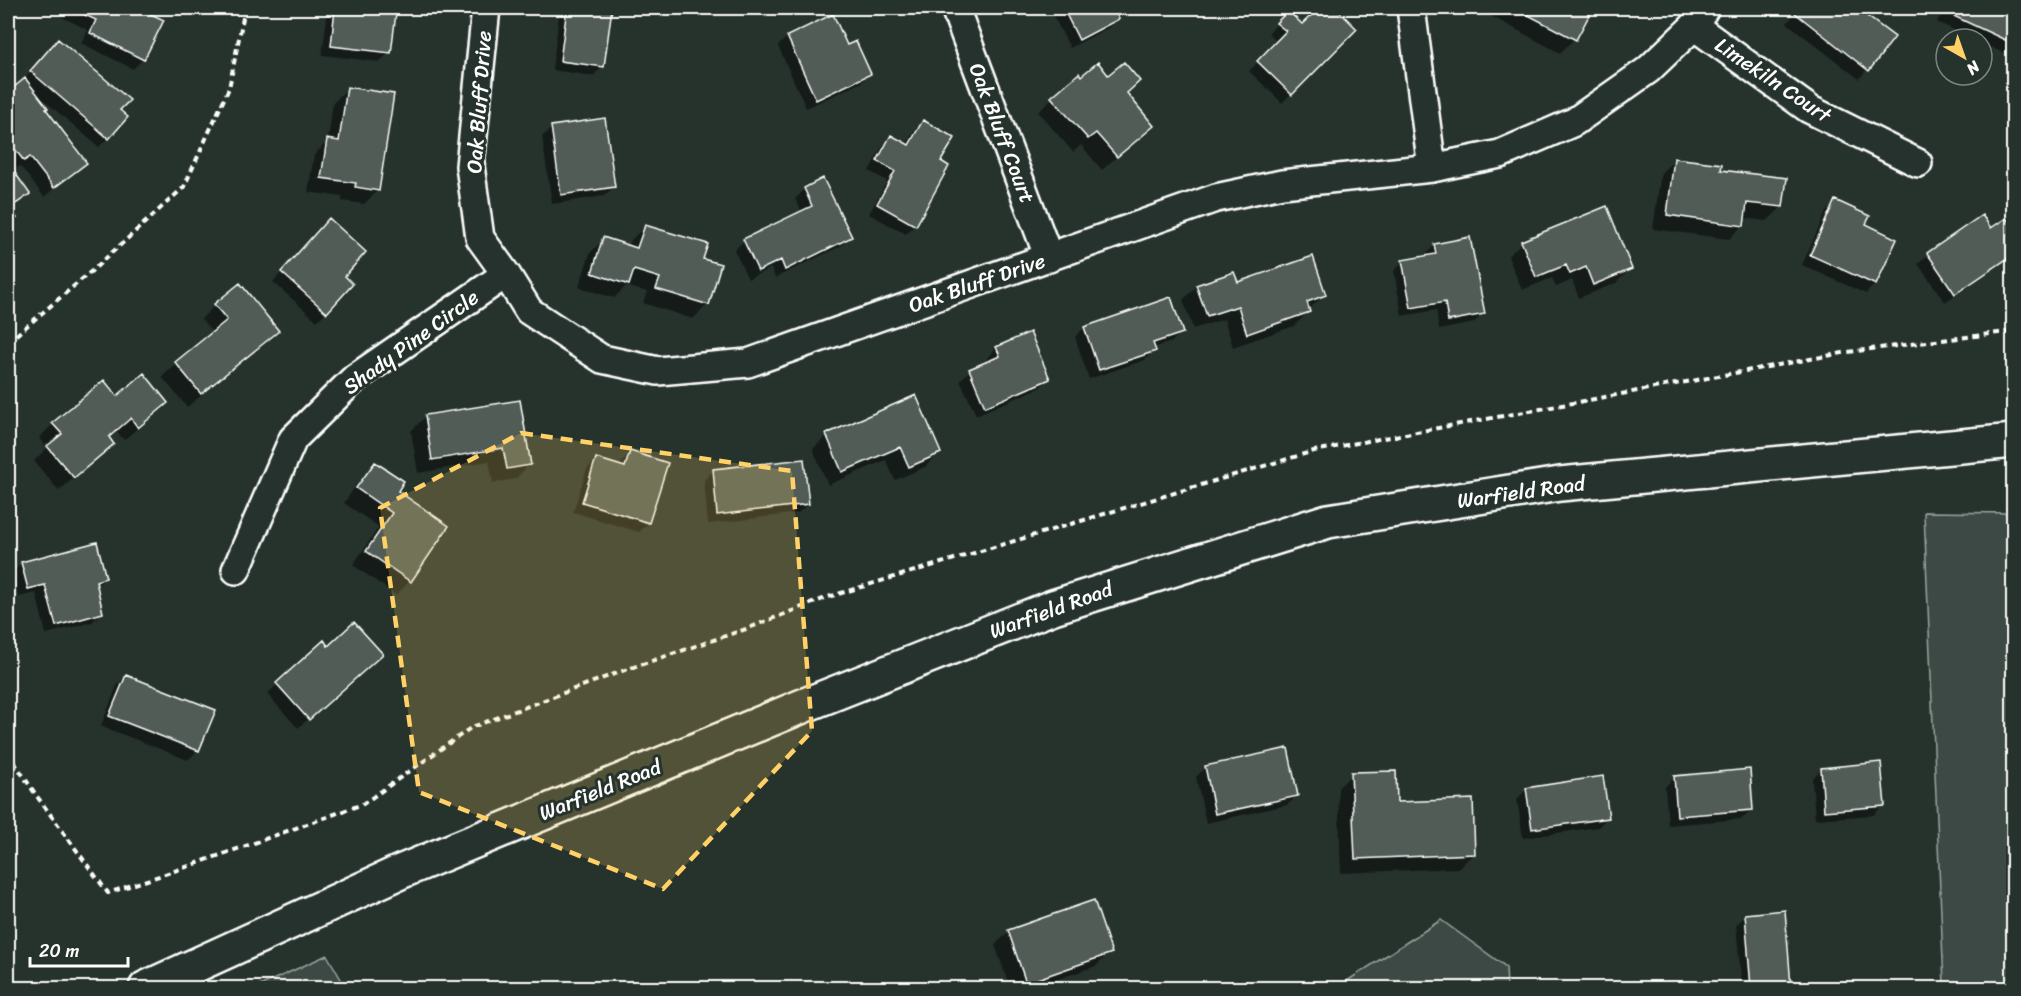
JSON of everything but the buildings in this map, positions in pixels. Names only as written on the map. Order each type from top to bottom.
[{"type":"street","name":"Oak Bluff Drive","points":[[486,8],[470,166],[480,238],[506,274],[528,311],[602,359],[658,371],[748,363],[1216,198],[1282,184],[1432,168],[1500,154],[1574,122],[1648,70],[1699,17]]},
{"type":"street","name":"Oak Bluff Court","points":[[955,8],[1049,258]]},
{"type":"street","points":[[1411,8],[1432,168]]},
{"type":"street","name":"Limekiln Court","points":[[1699,17],[1809,109],[1918,163]]},
{"type":"street","name":"Shady Pine Circle","points":[[236,570],[293,439],[355,378],[506,274]]},
{"type":"street","name":"Warfield Road","points":[[146,988],[400,872],[805,705],[1022,619],[1053,607],[1328,521],[1560,484],[2013,441]]},
{"type":"path","points":[[8,342],[94,269],[184,187],[229,88],[245,8]]},
{"type":"path","points":[[8,753],[108,893],[363,804],[472,727],[625,670],[746,629],[828,597],[1314,451],[1848,352],[2013,331]]},
{"type":"highlighted area","points":[[521,433],[792,471],[812,731],[663,889],[419,792],[380,508]]},
{"type":"shaded area","points":[[1924,512],[2013,513],[2013,988],[1932,988],[1944,985]]},
{"type":"shaded area","points":[[1441,920],[1506,967],[1507,988],[1336,988]]},
{"type":"shaded area","points":[[327,955],[346,988],[255,988]]}]
